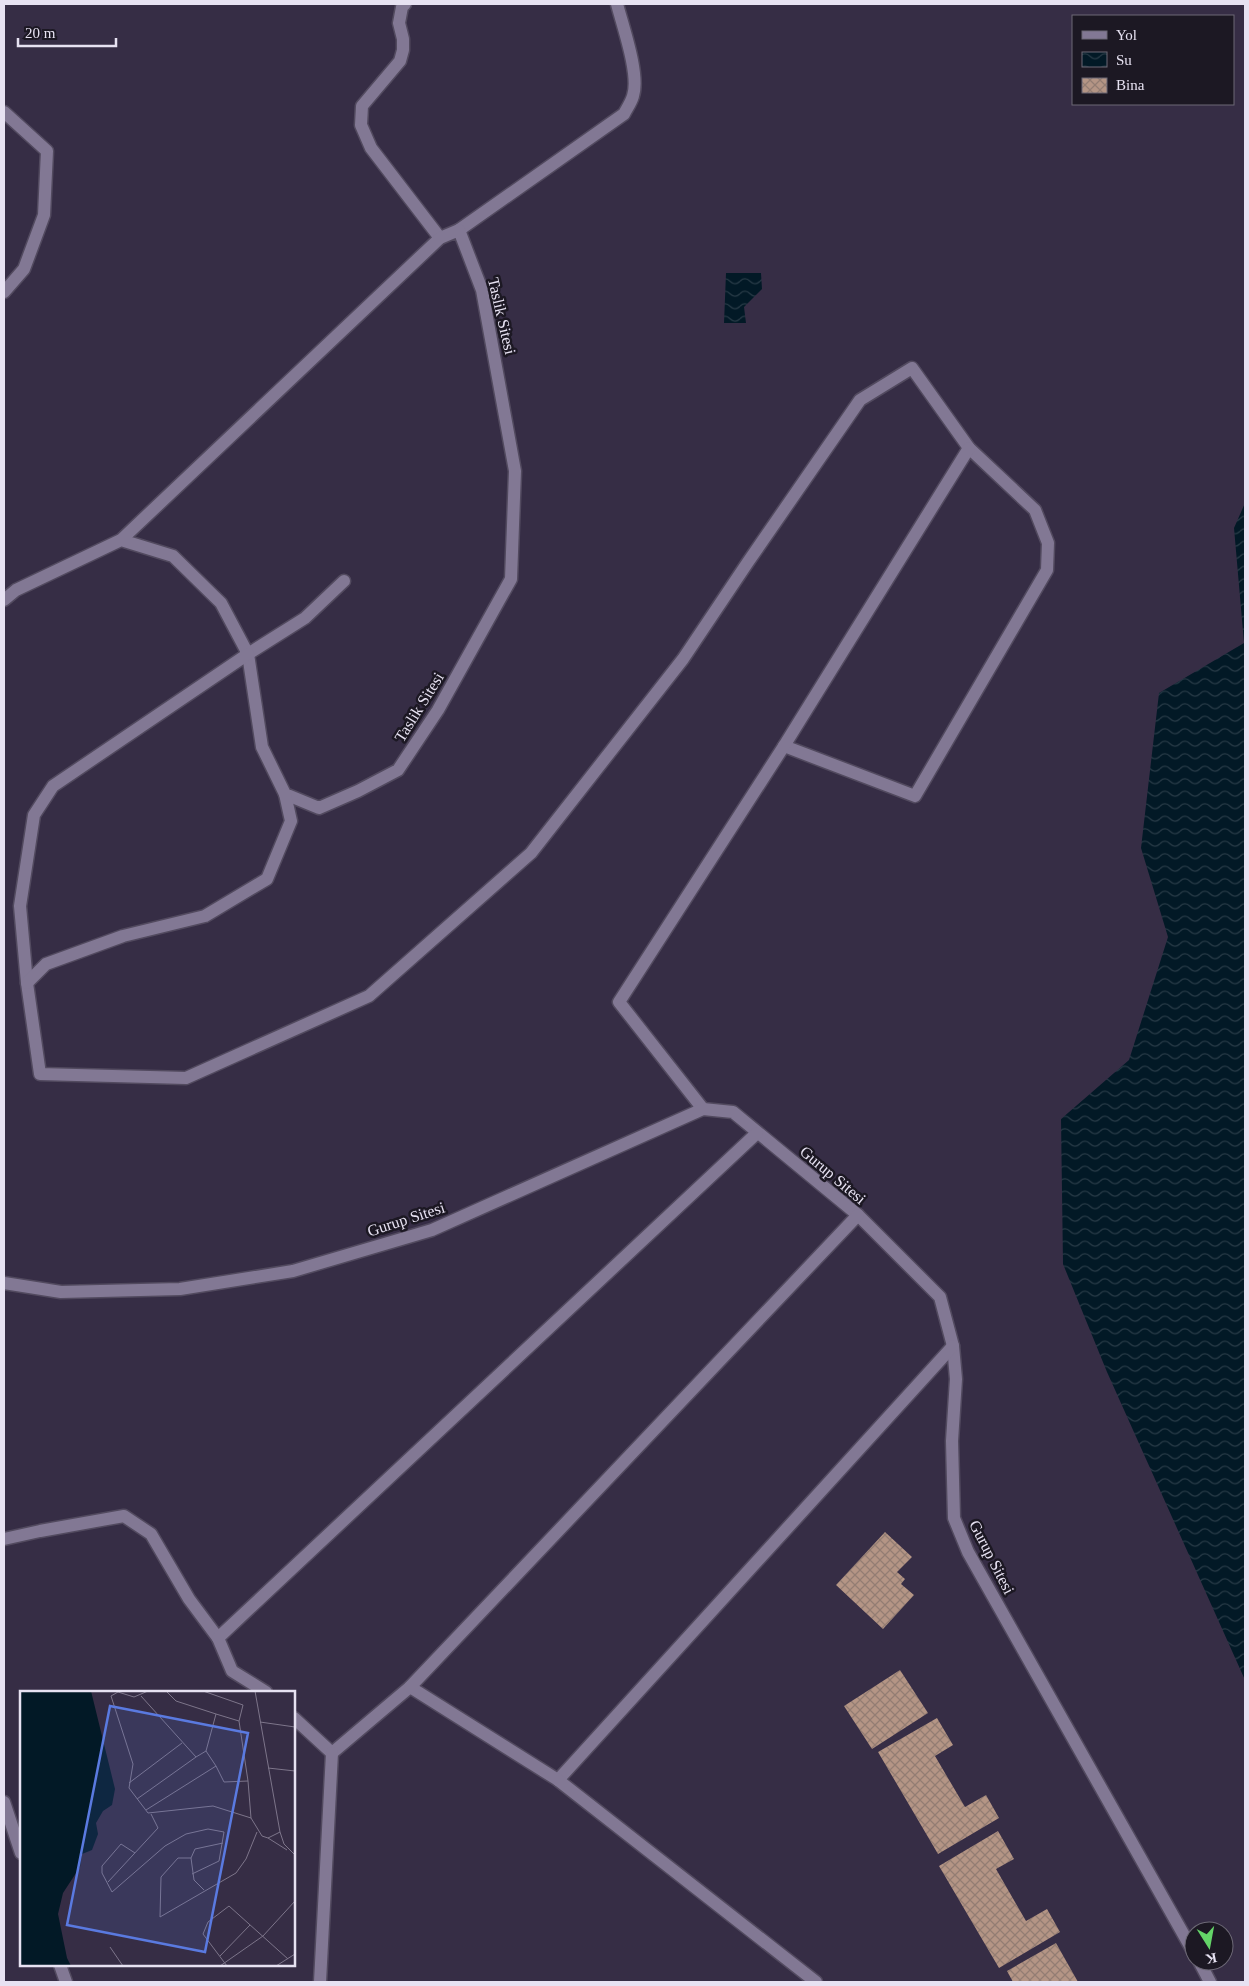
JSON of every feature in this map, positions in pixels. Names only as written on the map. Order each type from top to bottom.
[{"type":"street","points":[[405,4],[402,7],[399,23],[403,39],[400,61],[362,106],[361,125],[371,148],[440,238]]},
{"type":"street","points":[[4,600],[16,590],[121,540],[440,238],[459,230],[624,114],[634,96],[635,75],[617,4]]},
{"type":"street","points":[[4,112],[47,151],[44,215],[24,269],[4,292]]},
{"type":"street","name":"Taslik Sitesi","points":[[285,794],[319,808],[358,791],[398,770],[438,710],[511,579],[516,471],[482,290],[459,230]]},
{"type":"street","points":[[344,581],[305,618],[248,654],[53,786],[34,815],[20,906],[27,983],[40,1074],[186,1078],[369,996],[531,853],[683,659],[860,400],[912,368],[969,448],[1035,510],[1048,543],[1047,570],[915,796],[784,746]]},
{"type":"street","points":[[703,1109],[619,1002],[784,746],[969,448]]},
{"type":"street","points":[[27,983],[46,964],[123,936],[205,916],[267,878],[291,821],[285,794],[262,747],[248,654],[221,603],[173,556],[121,540]]},
{"type":"street","name":"Gurup Sitesi","points":[[4,1283],[61,1292],[180,1288],[292,1270],[432,1230],[703,1109],[733,1112],[858,1216],[940,1297],[952,1346],[956,1379],[952,1441],[954,1518],[968,1552],[1184,1935]]},
{"type":"street","points":[[218,1638],[757,1133]]},
{"type":"street","points":[[320,1982],[332,1753],[410,1687],[858,1216]]},
{"type":"street","points":[[558,1780],[952,1346]]},
{"type":"street","points":[[4,1539],[124,1516],[151,1534],[189,1599],[218,1638],[232,1671],[264,1691]]},
{"type":"street","points":[[410,1687],[558,1780],[816,1982]]},
{"type":"street","points":[[295,1719],[332,1753]]},
{"type":"street","points":[[4,1802],[20,1850]]},
{"type":"street","points":[[60,1966],[66,1982]]},
{"type":"street","points":[[1204,1971],[1210,1982]]},
{"type":"water","points":[[726,273],[761,273],[762,289],[744,307],[746,323],[724,323]]},
{"type":"water","points":[[1245,503],[1245,1680],[1107,1372],[1063,1264],[1061,1119],[1129,1060],[1168,937],[1141,848],[1159,693],[1244,643],[1234,528]]},
{"type":"building","points":[[885,1532],[912,1557],[897,1572],[905,1579],[901,1584],[914,1595],[883,1629],[836,1585]]},
{"type":"building","points":[[900,1670],[928,1713],[872,1749],[844,1706]]},
{"type":"building","points":[[937,1718],[953,1745],[935,1756],[965,1807],[986,1795],[999,1818],[938,1854],[878,1752]]},
{"type":"building","points":[[998,1831],[1014,1859],[996,1869],[1026,1921],[1047,1909],[1060,1932],[999,1968],[939,1866]]},
{"type":"building","points":[[1056,1943],[1078,1982],[1013,1982],[1007,1971]]}]
